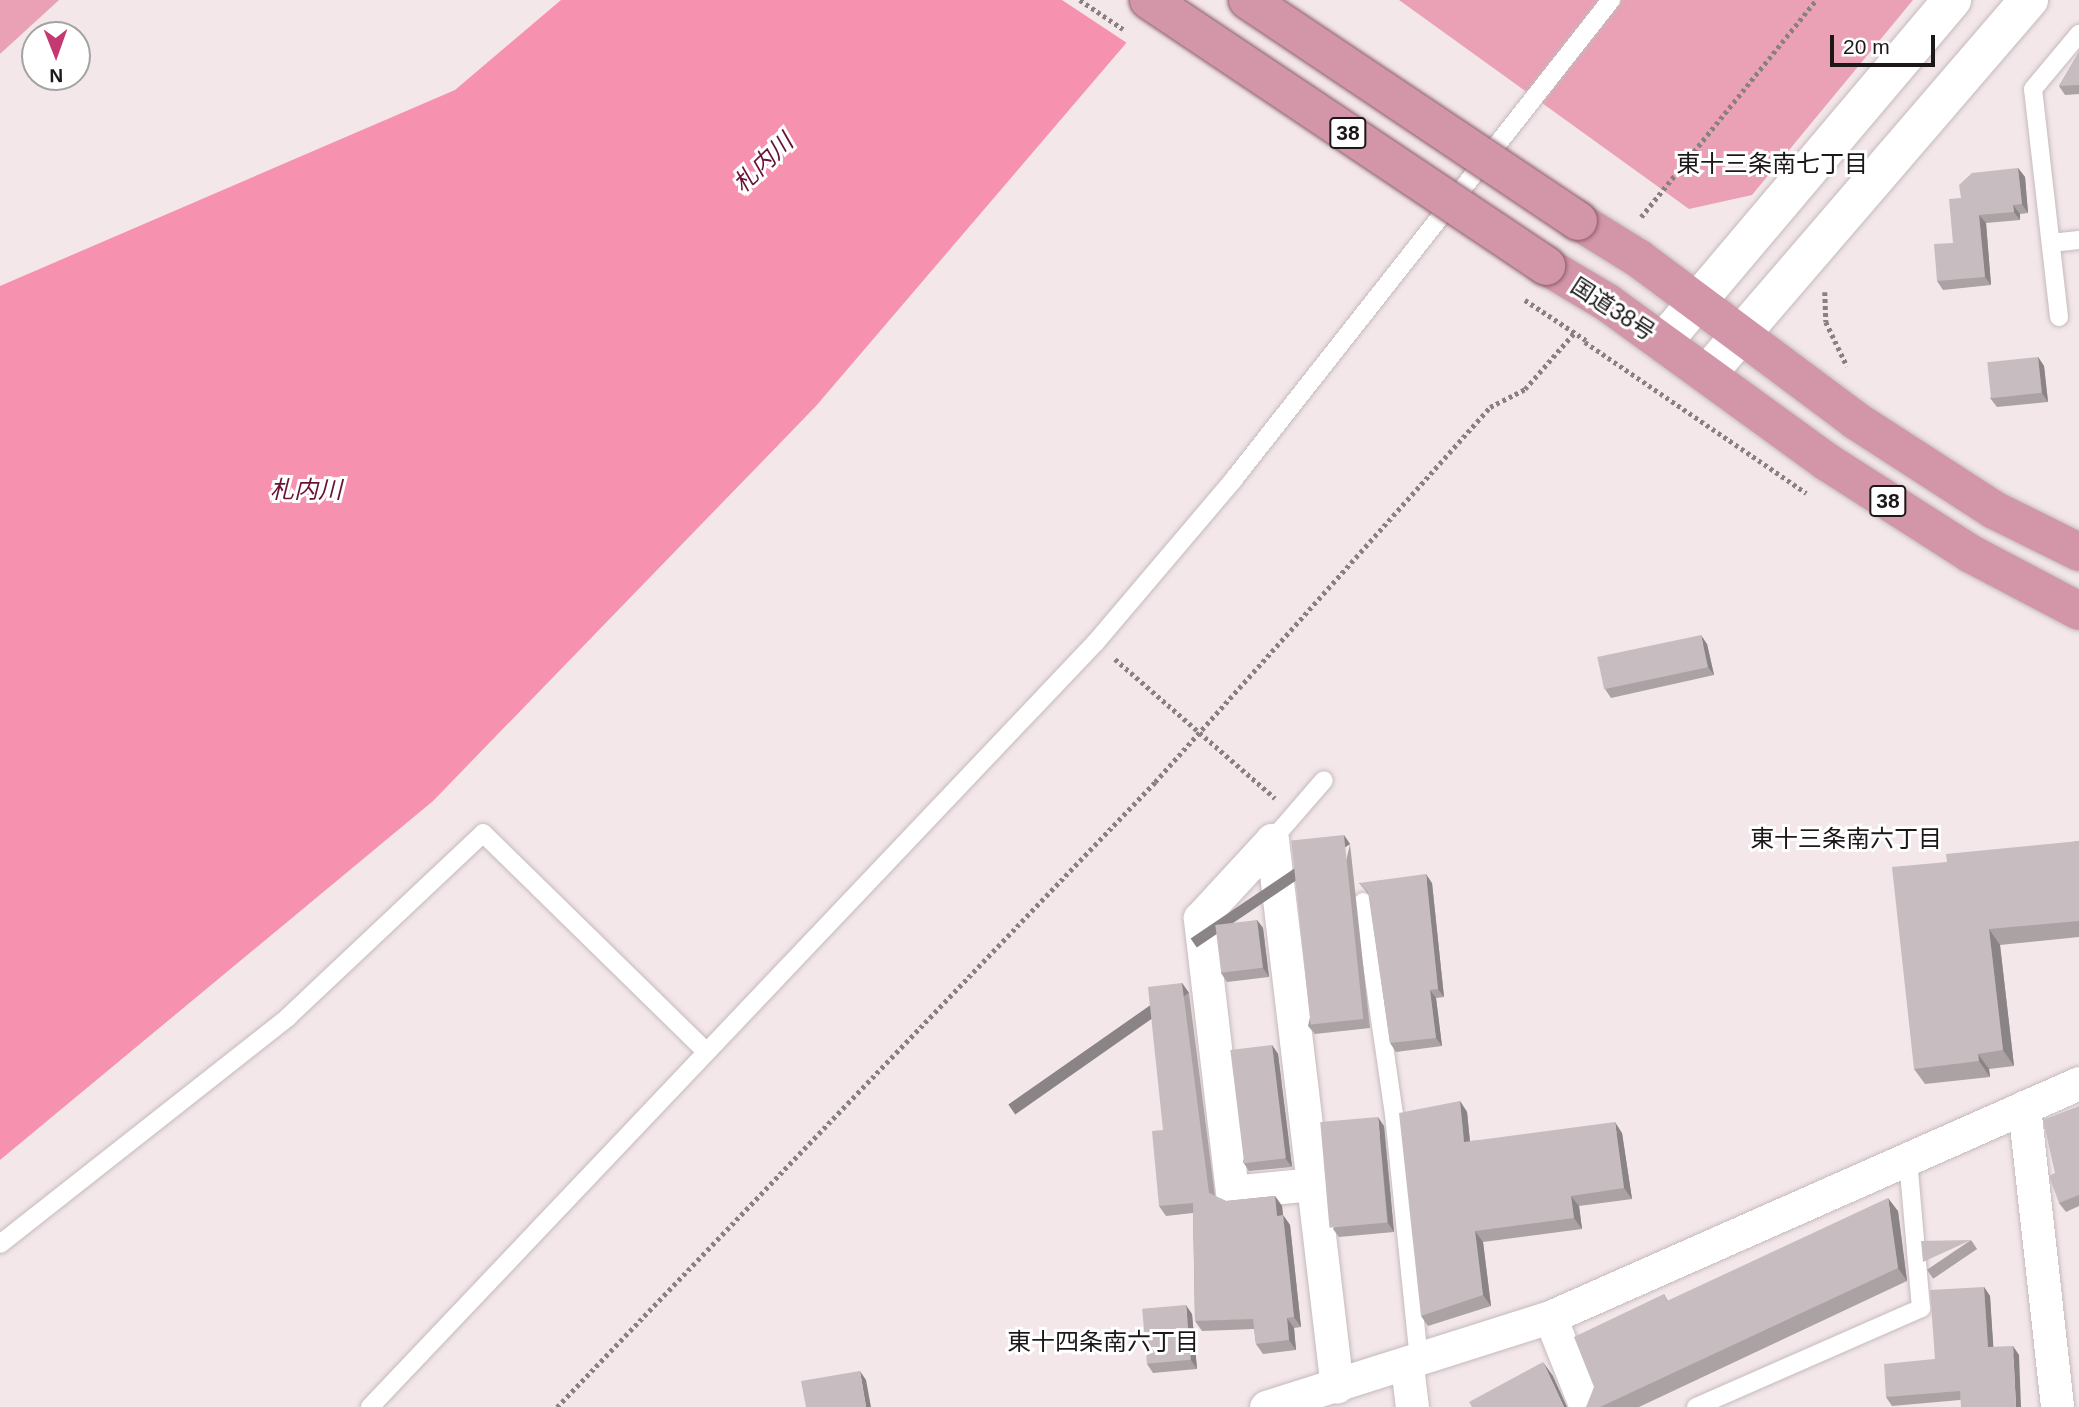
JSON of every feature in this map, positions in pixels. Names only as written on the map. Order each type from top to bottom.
[{"type":"highway","name":"国道38号","points":[[1149,0],[1663,342],[1970,554],[2079,611]]},
{"type":"highway","name":"38","points":[[1248,0],[1696,301],[1740,337],[1983,502],[2079,552]]},
{"type":"street","points":[[1663,342],[1952,0]]},
{"type":"street","points":[[1707,374],[2029,0]]},
{"type":"street","points":[[1272,841],[1200,918],[1232,1192],[1313,1184]]},
{"type":"street","points":[[1272,841],[1337,1387]]},
{"type":"street","points":[[1266,1407],[1413,1364],[1550,1317],[2079,1083]]},
{"type":"street","points":[[2024,1107],[2057,1407]]},
{"type":"street","points":[[1550,1317],[1586,1407]]},
{"type":"street","points":[[1412,1407],[1413,1364]]},
{"type":"lane","points":[[370,1407],[1096,642],[1234,479],[1611,0]]},
{"type":"lane","points":[[2059,317],[2033,89],[2079,34]]},
{"type":"lane","points":[[2051,243],[2079,240]]},
{"type":"lane","points":[[1272,841],[1324,780]]},
{"type":"lane","points":[[0,1244],[288,1017],[483,833],[707,1052]]},
{"type":"lane","points":[[1363,902],[1394,1114],[1413,1364]]},
{"type":"lane","points":[[1696,1407],[1921,1308],[1908,1158]]},
{"type":"path","points":[[1642,217],[1816,0]]},
{"type":"path","points":[[1834,280],[1825,290],[1826,323],[1849,371]]},
{"type":"path","points":[[557,1407],[1198,733],[1490,407],[1525,389],[1574,333],[1524,299]]},
{"type":"path","points":[[1096,642],[1294,814]]},
{"type":"shaded area","points":[[0,0],[59,0],[36,21],[21,21],[21,35],[0,54]]},
{"type":"shaded area","points":[[1399,0],[1913,0],[1752,195],[1689,209]]},
{"type":"water","name":"札内川","points":[[561,0],[1163,0],[816,406],[433,801],[0,1160],[0,286],[455,90]]},
{"type":"pier","points":[[1062,0],[1166,0],[1130,45]]},
{"type":"building","points":[[2079,52],[2079,85],[2059,86]]},
{"type":"building","points":[[2018,168],[2022,204],[2013,205],[2014,212],[1979,215],[1985,277],[1937,281],[1934,244],[1953,243],[1949,199],[1961,198],[1959,185],[1972,173]]},
{"type":"building","points":[[2038,357],[2042,393],[1991,398],[1987,362]]},
{"type":"building","points":[[1701,635],[1708,667],[1604,689],[1597,657]]},
{"type":"building","points":[[1344,835],[1363,1019],[1311,1025],[1291,841]]},
{"type":"building","points":[[2079,841],[2079,921],[1989,929],[2003,1050],[1978,1054],[1979,1061],[1914,1069],[1892,867],[1947,862],[1946,854]]},
{"type":"building","points":[[1426,874],[1438,989],[1430,990],[1436,1038],[1390,1043],[1368,892],[1359,883]]},
{"type":"building","points":[[1257,920],[1263,968],[1221,973],[1215,925]]},
{"type":"building","points":[[1182,983],[1209,1193],[1226,1201],[1275,1196],[1277,1216],[1283,1215],[1294,1317],[1287,1318],[1289,1340],[1256,1344],[1253,1319],[1195,1321],[1193,1203],[1159,1206],[1152,1131],[1163,1130],[1148,987]]},
{"type":"building","points":[[1272,1045],[1286,1158],[1244,1163],[1230,1050]]},
{"type":"building","points":[[1460,1101],[1464,1142],[1615,1122],[1624,1188],[1571,1196],[1574,1218],[1475,1231],[1483,1295],[1421,1316],[1399,1113]]},
{"type":"building","points":[[2079,1106],[2079,1195],[2059,1203],[2049,1176],[2055,1173],[2043,1120]]},
{"type":"building","points":[[1378,1117],[1387,1223],[1329,1228],[1320,1122]]},
{"type":"building","points":[[1888,1198],[1898,1268],[1600,1407],[1586,1407],[1594,1387],[1574,1337],[1664,1294],[1667,1301]]},
{"type":"building","points":[[1971,1240],[1923,1262],[1921,1241]]},
{"type":"building","points":[[1984,1287],[1988,1347],[2013,1346],[2016,1407],[1961,1407],[1960,1391],[1886,1397],[1884,1364],[1935,1359],[1930,1290]]},
{"type":"building","points":[[1186,1305],[1191,1360],[1147,1364],[1142,1309]]},
{"type":"building","points":[[1543,1362],[1564,1407],[1472,1407],[1469,1402]]},
{"type":"building","points":[[860,1371],[866,1407],[806,1407],[801,1381]]},
{"type":"district","name":"東十三条南七丁目","points":[[1772,164]]},
{"type":"district","name":"東十三条南六丁目","points":[[1846,839]]},
{"type":"district","name":"東十四条南六丁目","points":[[1103,1342]]}]
